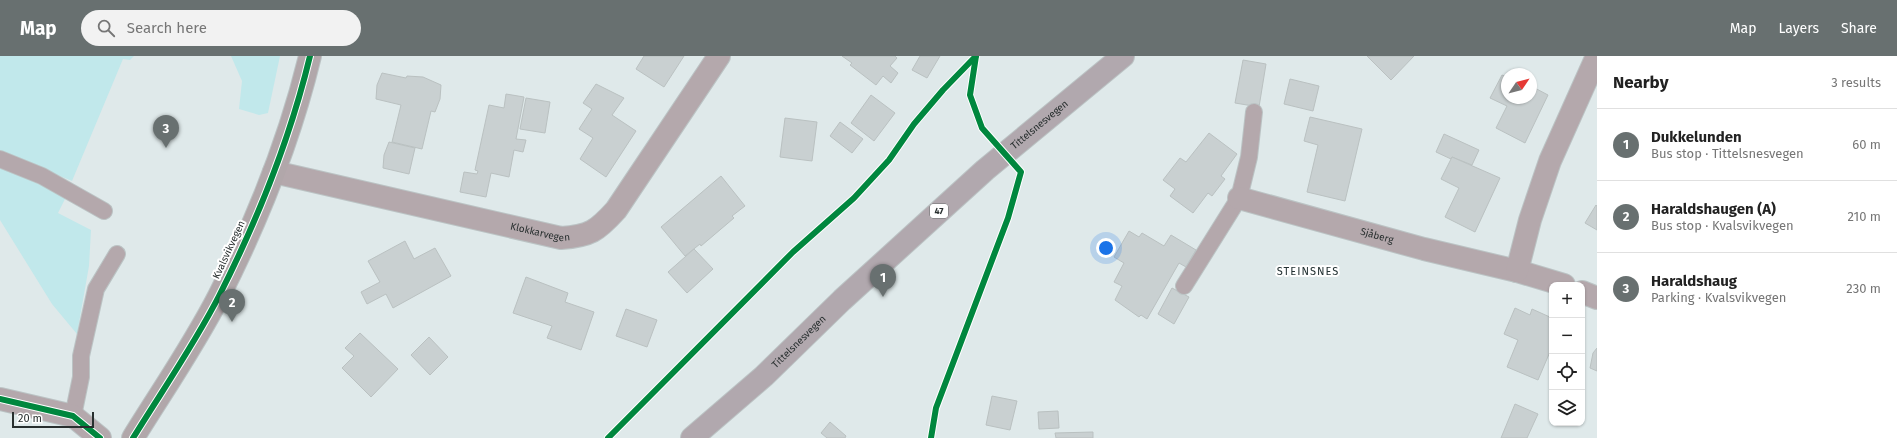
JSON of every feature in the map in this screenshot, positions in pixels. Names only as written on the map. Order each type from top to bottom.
[{"type":"main road","name":"Kvalsvikvegen","points":[[133,438],[218,297],[251,227],[274,172],[302,87],[310,56]]},
{"type":"main road","name":"Tittelsnesvegen","points":[[692,438],[764,376],[842,300],[985,170],[1123,56]]},
{"type":"main road","name":"Tittelsnesvegen","points":[[711,438],[764,376]]},
{"type":"street","name":"Klokkarvegen","points":[[274,172],[561,238],[580,237],[599,228],[616,210],[719,56]]},
{"type":"street","points":[[1517,271],[1530,220],[1550,161],[1597,56]]},
{"type":"street","name":"Sjåberg","points":[[1239,198],[1424,249],[1517,271],[1554,282]]},
{"type":"street","points":[[1585,293],[1597,298]]},
{"type":"street","points":[[0,398],[73,416],[100,438]]},
{"type":"lane","points":[[1184,286],[1239,198],[1249,157],[1254,112]]},
{"type":"lane","points":[[0,159],[42,176],[104,210]]},
{"type":"lane","points":[[73,416],[81,376],[81,356],[96,289],[117,254]]},
{"type":"shaded area","points":[[0,56],[134,56],[130,60],[123,59],[72,181],[0,151]]},
{"type":"shaded area","points":[[231,56],[280,56],[268,113],[259,115],[239,109],[242,81]]},
{"type":"shaded area","points":[[0,166],[66,197],[58,213],[91,230],[89,266],[77,334],[52,304],[0,220]]},
{"type":"building","points":[[644,56],[684,56],[664,87],[636,69]]},
{"type":"building","points":[[842,56],[895,56],[897,58],[890,66],[898,73],[891,83],[883,76],[876,85],[850,65],[852,63]]},
{"type":"building","points":[[920,56],[940,56],[927,78],[912,70]]},
{"type":"building","points":[[1367,56],[1414,56],[1391,80]]},
{"type":"building","points":[[1243,60],[1266,64],[1259,107],[1235,103]]},
{"type":"building","points":[[382,73],[406,78],[407,76],[423,77],[441,85],[440,99],[435,112],[431,111],[422,149],[392,142],[401,105],[376,99],[377,85]]},
{"type":"building","points":[[1501,77],[1501,103],[1490,98]]},
{"type":"building","points":[[1290,79],[1319,86],[1313,111],[1284,104]]},
{"type":"building","points":[[596,84],[624,98],[612,115],[636,131],[606,177],[580,159],[593,138],[579,129],[592,109],[583,103]]},
{"type":"building","points":[[1537,89],[1548,95],[1525,143],[1496,128],[1507,106],[1503,104],[1537,104]]},
{"type":"building","points":[[506,94],[524,97],[516,139],[526,140],[523,152],[514,150],[509,177],[491,173],[486,197],[460,192],[464,172],[477,174],[478,171],[475,170],[489,105],[504,108]]},
{"type":"building","points":[[871,95],[895,113],[874,141],[851,123]]},
{"type":"building","points":[[526,98],[550,102],[545,133],[520,129]]},
{"type":"building","points":[[1310,117],[1362,129],[1345,201],[1307,192],[1318,145],[1304,141]]},
{"type":"building","points":[[785,118],[817,122],[812,161],[780,157]]},
{"type":"building","points":[[840,122],[863,139],[852,153],[830,136]]},
{"type":"building","points":[[1209,133],[1237,154],[1221,176],[1225,179],[1212,196],[1208,193],[1193,213],[1170,196],[1175,189],[1163,180],[1180,158],[1186,162]]},
{"type":"building","points":[[1444,134],[1479,150],[1472,165],[1452,157],[1451,159],[1436,152]]},
{"type":"building","points":[[389,142],[415,148],[409,174],[383,168],[384,155]]},
{"type":"building","points":[[1452,157],[1500,178],[1475,232],[1445,217],[1459,188],[1441,179]]},
{"type":"building","points":[[721,176],[745,206],[732,216],[734,218],[701,246],[700,244],[685,256],[661,227]]},
{"type":"building","points":[[1596,205],[1597,206],[1597,230],[1585,223]]},
{"type":"building","points":[[1129,231],[1139,237],[1142,233],[1164,246],[1171,235],[1196,250],[1186,267],[1179,263],[1147,319],[1141,315],[1139,317],[1115,300],[1122,286],[1114,282],[1124,263],[1114,257]]},
{"type":"building","points":[[405,241],[414,259],[435,248],[451,276],[393,308],[386,294],[367,304],[361,292],[380,282],[368,261]]},
{"type":"building","points":[[694,249],[713,269],[687,293],[668,272]]},
{"type":"building","points":[[526,277],[568,293],[565,302],[594,312],[581,350],[547,338],[552,326],[513,313]]},
{"type":"building","points":[[1172,288],[1189,297],[1174,324],[1158,314]]},
{"type":"building","points":[[1515,308],[1530,315],[1532,309],[1549,317],[1549,354],[1538,380],[1507,367],[1518,340],[1504,334]]},
{"type":"building","points":[[626,309],[657,320],[647,347],[616,336]]},
{"type":"building","points":[[360,333],[398,369],[371,397],[342,368],[354,356],[345,348]]},
{"type":"building","points":[[429,337],[448,357],[430,375],[411,355]]},
{"type":"building","points":[[1597,348],[1597,371],[1590,368],[1593,353]]},
{"type":"building","points":[[992,396],[1017,401],[1010,430],[986,425]]},
{"type":"building","points":[[1515,404],[1538,414],[1527,438],[1501,438]]},
{"type":"building","points":[[1058,411],[1059,428],[1039,429],[1038,412]]},
{"type":"building","points":[[830,422],[846,436],[845,438],[827,438],[821,433]]},
{"type":"building","points":[[1093,432],[1093,438],[1056,438],[1055,433]]},
{"type":"cycle path","points":[[133,438],[178,368],[199,332],[219,296],[247,238],[283,148],[310,56]]},
{"type":"cycle path","points":[[608,438],[793,252],[854,198],[889,160],[914,124],[943,90],[976,56]]},
{"type":"cycle path","points":[[931,438],[936,408],[1008,218],[1021,172],[982,128],[970,95],[976,56]]},
{"type":"cycle path","points":[[0,399],[73,416],[100,438]]},
{"type":"place","name":"Haraldshaug","points":[[166,148]]},
{"type":"place","name":"Dukkelunden","points":[[883,297]]},
{"type":"place","name":"Haraldshaugen (A)","points":[[232,322]]},
{"type":"district","name":"STEINSNES","points":[[1308,271]]}]
